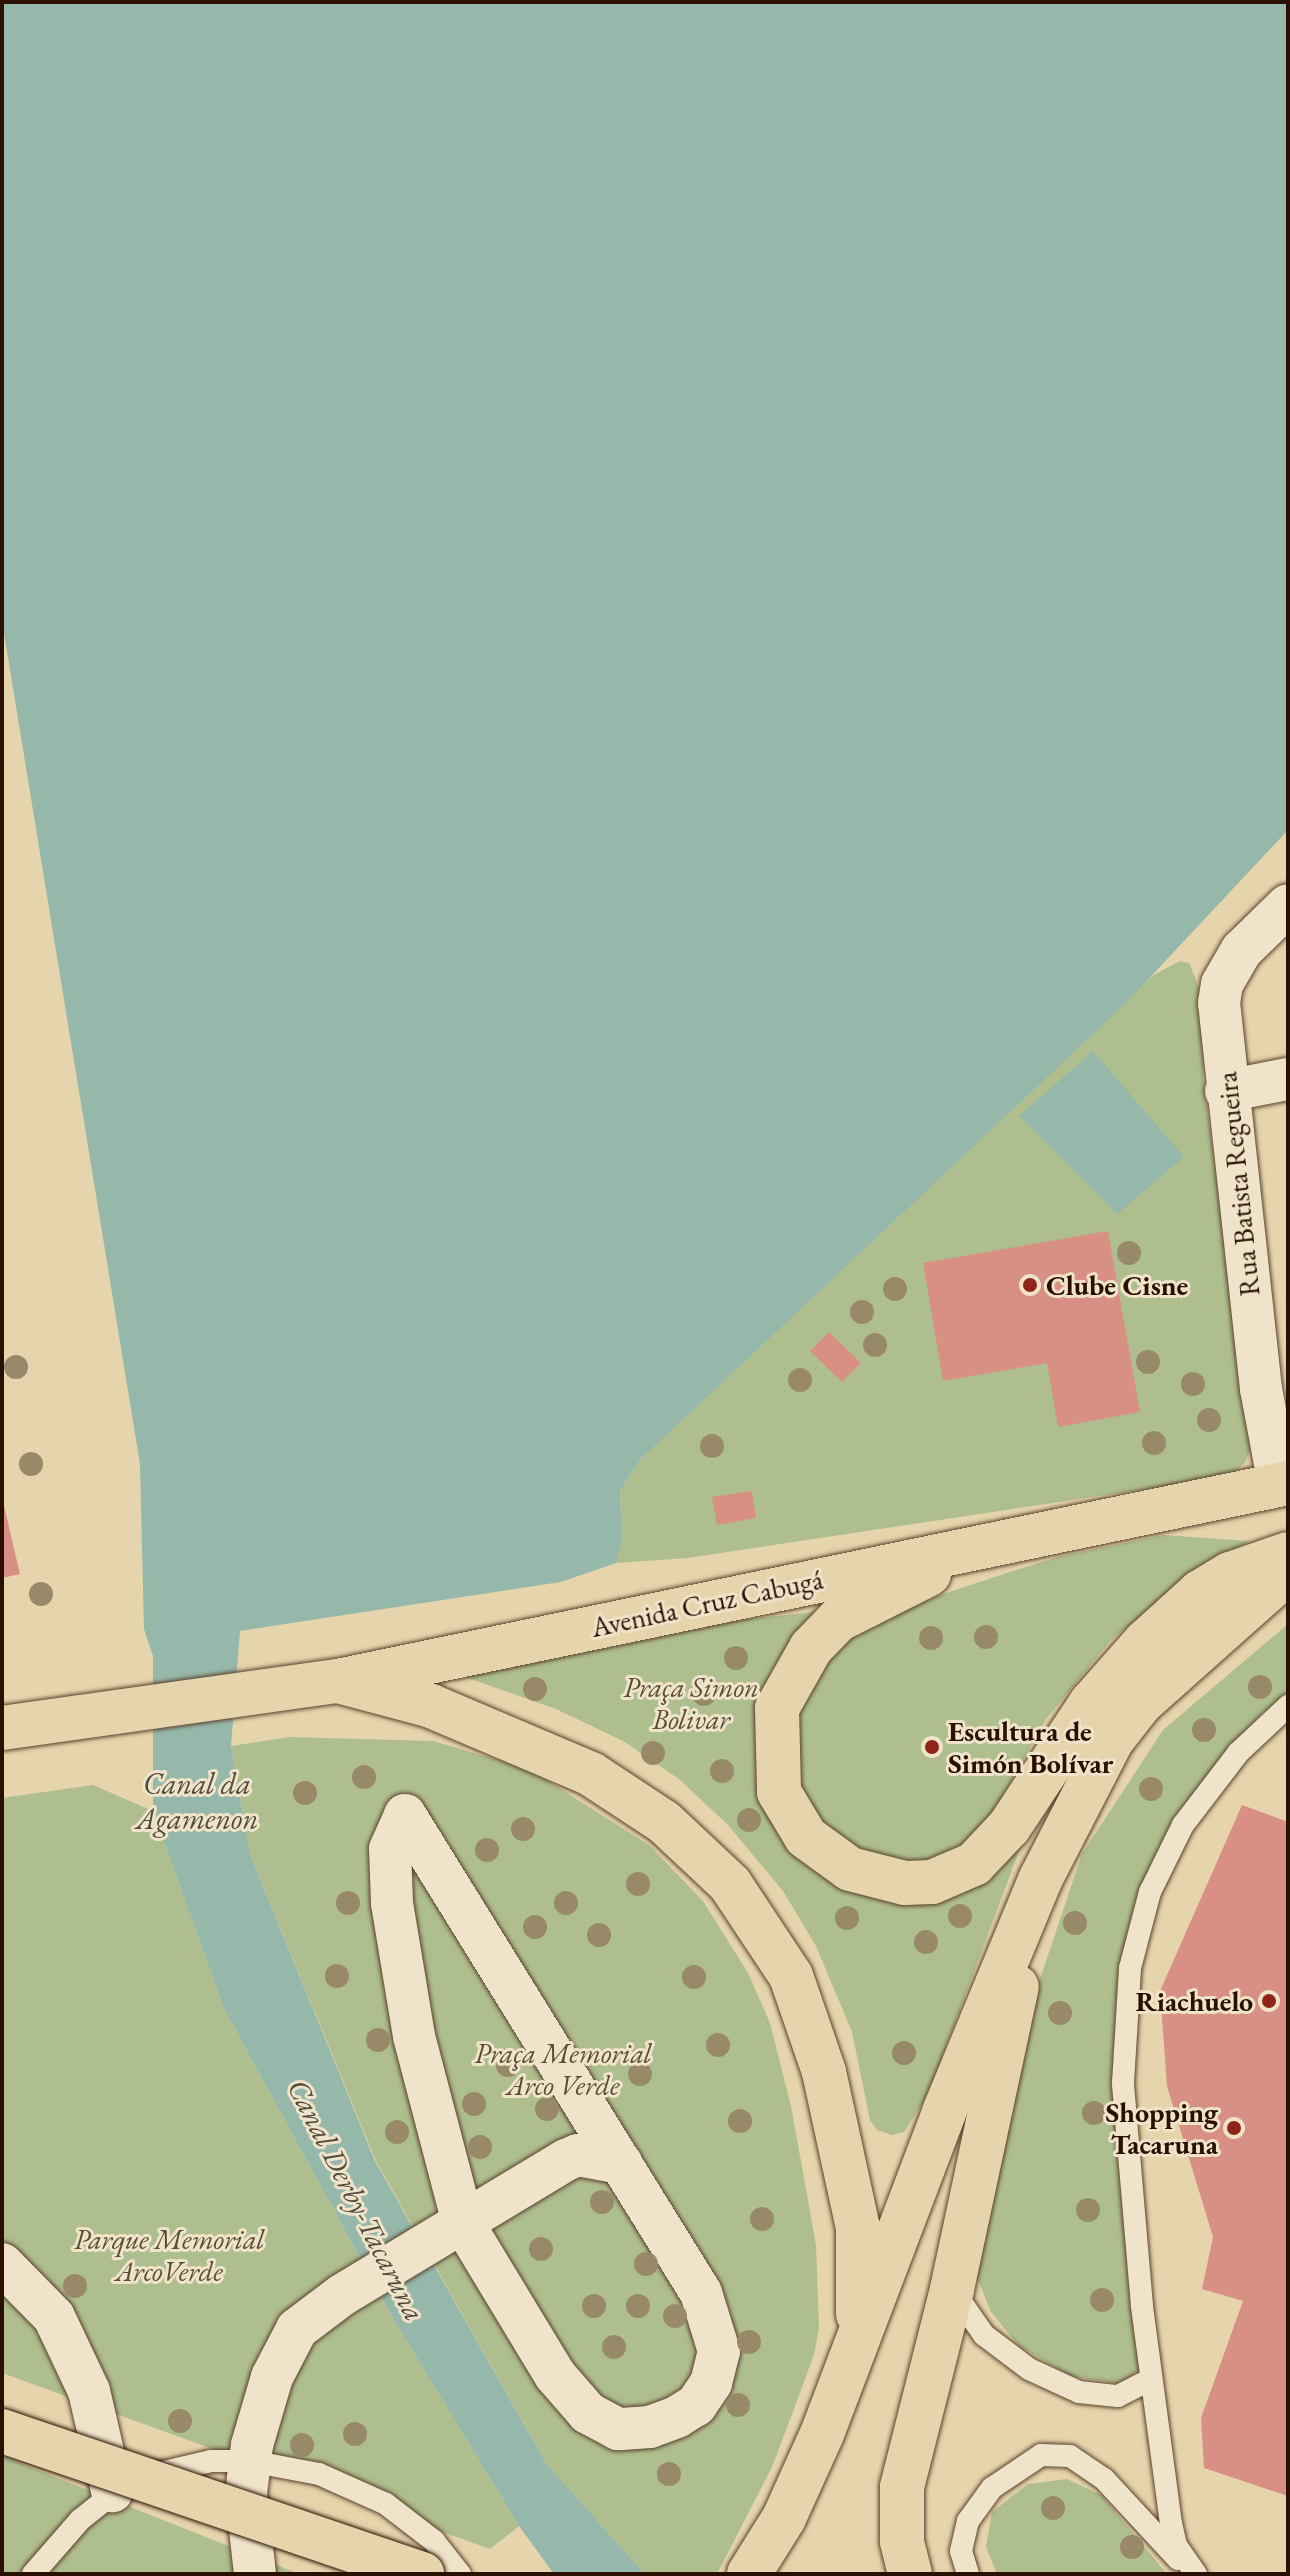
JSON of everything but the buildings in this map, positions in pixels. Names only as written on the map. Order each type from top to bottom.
[{"type":"main road","name":"Avenida Cruz Cabugá","points":[[2,1728],[124,1708],[338,1681],[1283,1484]]},
{"type":"main road","points":[[997,1543],[838,1620],[811,1648],[777,1708],[779,1792],[806,1837],[850,1869],[905,1883],[932,1882],[974,1864],[1009,1827],[1091,1703],[1145,1642],[1200,1592],[1230,1574],[1288,1554]]},
{"type":"main road","points":[[749,2574],[784,2518],[1041,1878],[1112,1740],[1141,1703],[1288,1572]]},
{"type":"main road","points":[[338,1681],[431,1706],[591,1774],[664,1822],[730,1884],[791,1976],[824,2072],[858,2228],[858,2340]]},
{"type":"main road","points":[[910,2574],[902,2541],[902,2487],[952,2289],[1041,1878]]},
{"type":"main road","points":[[2,2431],[422,2574]]},
{"type":"street","name":"Rua Batista Regueira","points":[[1283,1484],[1261,1389],[1226,1091],[1222,984],[1242,950],[1288,905]]},
{"type":"street","points":[[1226,1091],[1288,1079]]},
{"type":"street","points":[[405,1815],[701,2293],[719,2337],[711,2383],[696,2405],[677,2417],[650,2427],[618,2429],[588,2413],[555,2375],[457,2226],[414,2036],[392,1903],[390,1849],[405,1815]]},
{"type":"street","points":[[255,2574],[246,2493],[250,2461],[285,2344],[342,2295],[578,2155],[621,2163]]},
{"type":"street","points":[[2,2264],[54,2317],[89,2391],[112,2491]]},
{"type":"lane","points":[[1194,2574],[1174,2534],[1150,2380],[1123,2083],[1130,1968],[1150,1892],[1183,1825],[1238,1753],[1288,1706]]},
{"type":"lane","points":[[952,2289],[984,2335],[1029,2369],[1079,2392],[1118,2396],[1150,2380]]},
{"type":"lane","points":[[968,2574],[961,2551],[968,2521],[992,2488],[1019,2465],[1041,2455],[1070,2456],[1121,2493],[1194,2574]]},
{"type":"lane","points":[[33,2574],[112,2491],[156,2473],[211,2461],[250,2461],[319,2474],[386,2504],[434,2541],[460,2574]]},
{"type":"green space","name":"Clube Cisne","points":[[1180,961],[1189,963],[1205,1002],[1203,1078],[1252,1445],[1246,1461],[1231,1476],[688,1558],[616,1563],[622,1541],[620,1491],[640,1460],[1152,976]]},
{"type":"green space","name":"Praça Simon Bolivar","points":[[1163,1535],[1249,1541],[1188,1577],[1111,1640],[1046,1719],[989,1821],[962,1847],[929,1861],[896,1864],[832,1838],[803,1796],[793,1742],[801,1703],[833,1650],[884,1616],[961,1588],[1057,1557]]},
{"type":"green space","name":"Praça Simon Bolivar","points":[[824,1611],[783,1656],[810,1867],[846,1890],[1024,1838],[928,2095],[904,2132],[892,2135],[877,2130],[870,2120],[852,2032],[816,1946],[783,1891],[728,1825],[679,1779],[623,1741],[556,1709],[454,1673],[739,1620]]},
{"type":"green space","points":[[1288,1624],[1288,1694],[1262,1713],[1204,1781],[1120,1969],[1147,2362],[1122,2384],[1070,2376],[1018,2345],[991,2312],[967,2253],[1004,2086],[1082,1854],[1163,1730]]},
{"type":"green space","name":"Praça Memorial Arco Verde","points":[[290,1737],[433,1741],[529,1769],[649,1845],[703,1901],[748,1973],[770,2023],[791,2106],[816,2245],[819,2328],[814,2355],[773,2465],[717,2574],[645,2574],[546,2463],[376,2161],[250,1854],[231,1746]]},
{"type":"green space","name":"Parque Memorial ArcoVerde","points":[[93,1785],[153,1811],[224,2009],[394,2320],[519,2526],[490,2549],[2,2373],[2,1798]]},
{"type":"green space","points":[[2,2456],[299,2574],[2,2574]]},
{"type":"green space","points":[[1067,2479],[1101,2495],[1167,2574],[997,2574],[986,2547],[992,2512],[1028,2484]]},
{"type":"water","points":[[2,2],[1288,2],[1288,830],[1126,1003],[640,1460],[620,1491],[622,1541],[616,1563],[561,1582],[240,1631],[231,1746],[250,1854],[375,2161],[546,2463],[645,2574],[554,2574],[519,2526],[394,2320],[224,2009],[153,1811],[153,1656],[144,1629],[140,1464],[2,621]]},
{"type":"water","points":[[1093,1051],[1184,1157],[1117,1214],[1019,1116]]},
{"type":"place","name":"Clube Cisne","points":[[1030,1285]]},
{"type":"place","name":"Escultura de Simón Bolívar","points":[[932,1747]]},
{"type":"place","name":"Riachuelo","points":[[1269,2001]]},
{"type":"place","name":"Shopping Tacaruna","points":[[1234,2128]]},
{"type":"water label","name":"Canal da Agamenon","points":[[197,1801]]},
{"type":"water label","name":"Canal Derby-Tacaruna","points":[[356,2200]]}]
